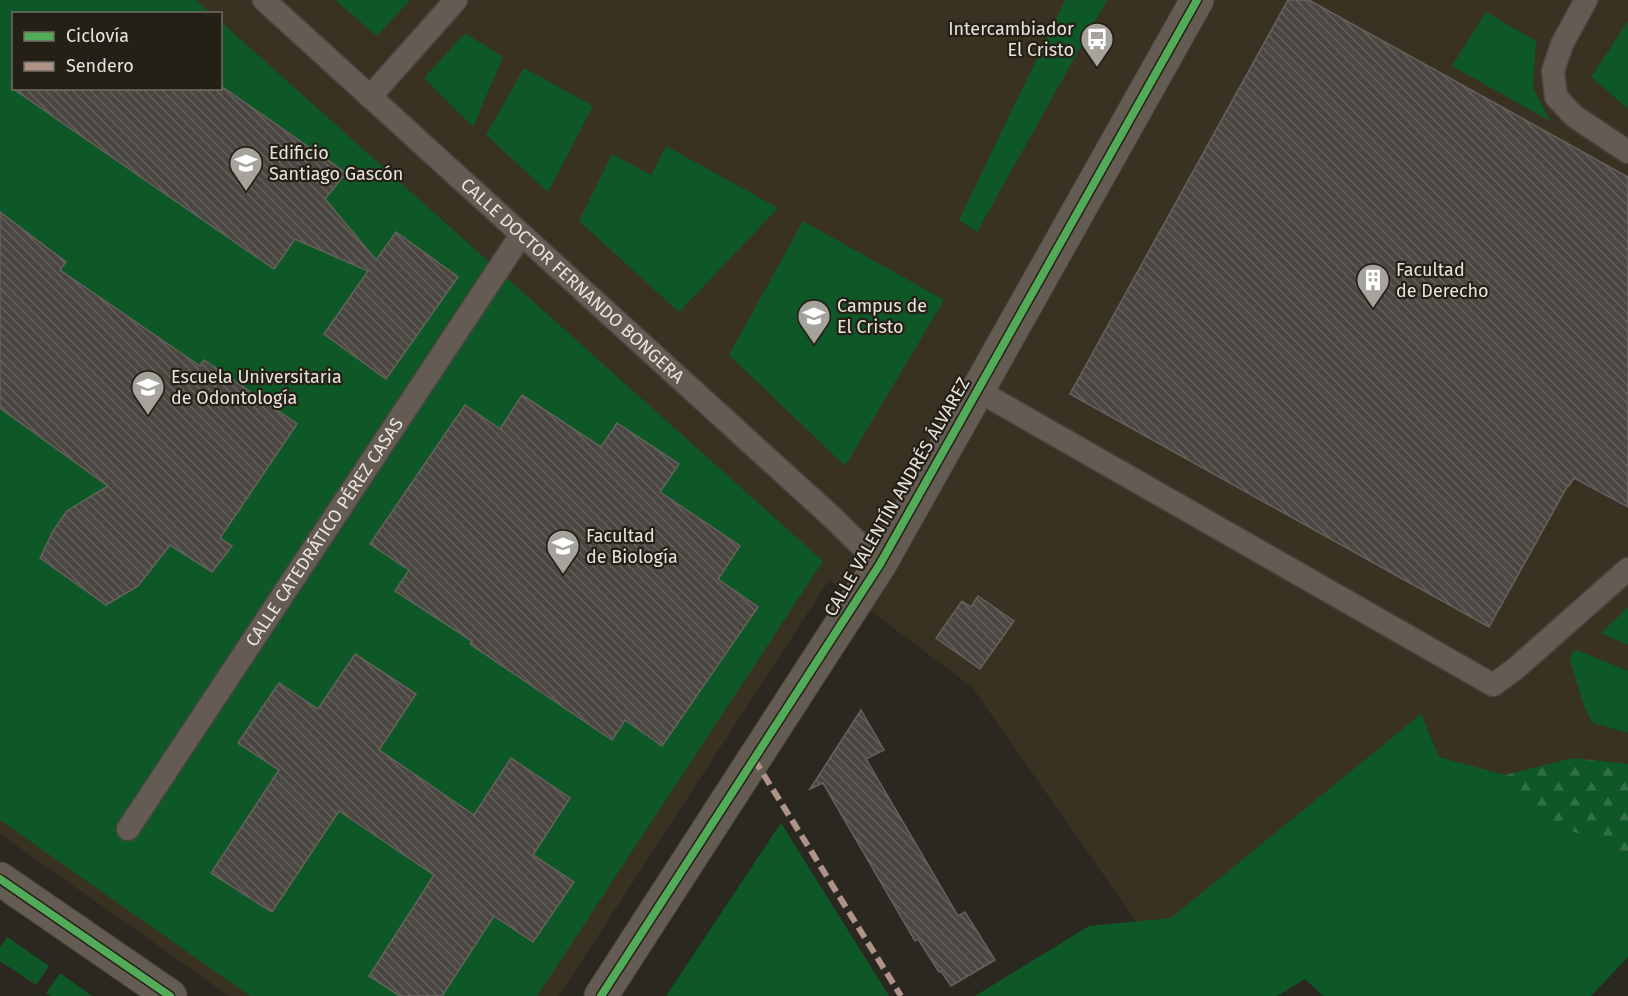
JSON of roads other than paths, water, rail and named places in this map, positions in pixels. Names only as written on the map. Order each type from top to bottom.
[{"type":"street","name":"CALLE VALENTÍN ANDRÉS ÁLVAREZ","points":[[602,996],[880,564],[1197,0]]},
{"type":"street","points":[[0,879],[170,996]]},
{"type":"lane","name":"CALLE DOCTOR FERNANDO BONGERA","points":[[264,0],[880,564]]},
{"type":"lane","points":[[370,97],[456,0]]},
{"type":"lane","points":[[1586,0],[1562,44],[1553,71],[1556,98],[1574,116],[1628,152]]},
{"type":"lane","name":"CALLE CATEDRÁTICO PÉREZ CASAS","points":[[128,829],[521,235]]},
{"type":"lane","points":[[977,390],[1493,685],[1515,669],[1628,568]]},
{"type":"place","name":"Intercambiador El Cristo","points":[[1097,68]]},
{"type":"place","name":"Edificio Santiago Gascón","points":[[246,192]]},
{"type":"place","name":"Facultad de Derecho","points":[[1373,309]]},
{"type":"place","name":"Campus de El Cristo","points":[[814,345]]},
{"type":"place","name":"Escuela Universitaria de Odontología","points":[[148,416]]},
{"type":"place","name":"Facultad de Biología","points":[[563,575]]}]
